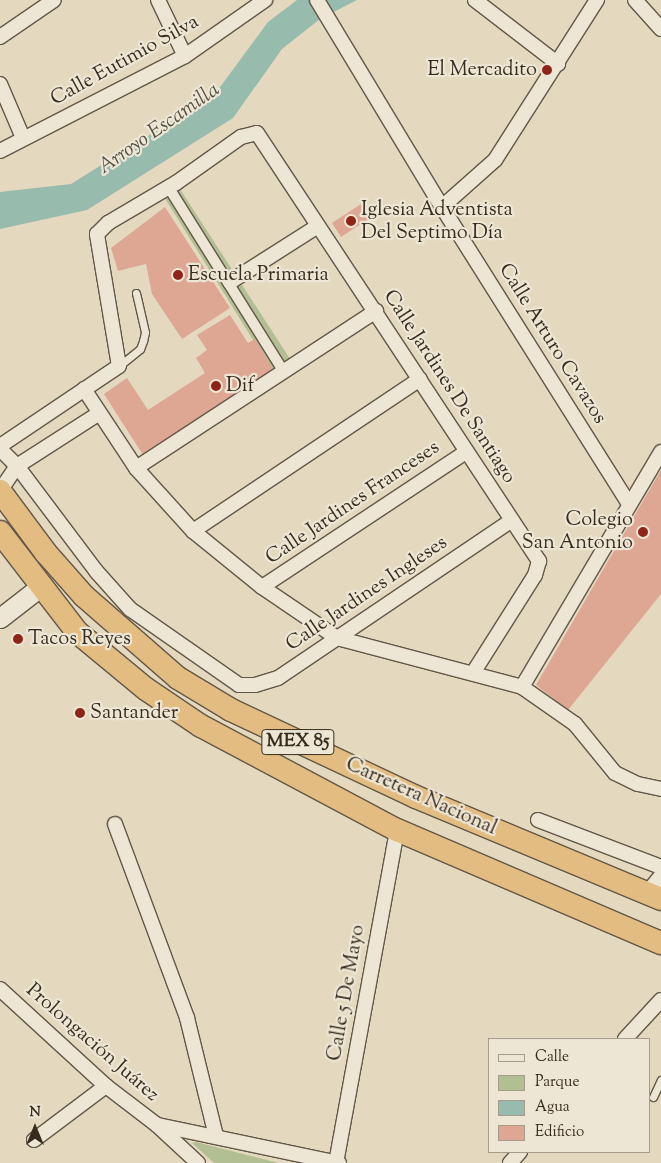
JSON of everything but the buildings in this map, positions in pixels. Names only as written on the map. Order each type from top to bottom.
[{"type":"highway","name":"Carretera Nacional","points":[[0,491],[46,553],[84,596],[178,678],[231,710],[416,797],[656,889]]},
{"type":"highway","name":"Carretera Nacional","points":[[0,532],[40,587],[77,632],[170,705],[248,753],[397,830],[661,943]]},
{"type":"main road","points":[[0,618],[40,587]]},
{"type":"street","points":[[0,37],[54,0]]},
{"type":"street","points":[[158,0],[184,56]]},
{"type":"street","name":"Calle Eutimio Silva","points":[[0,151],[109,97],[184,56],[265,0]]},
{"type":"street","name":"Calle Arturo Cavazos","points":[[317,0],[442,207],[629,504]]},
{"type":"street","points":[[475,0],[558,64]]},
{"type":"street","points":[[442,207],[496,160],[597,0]]},
{"type":"street","points":[[635,0],[661,29]]},
{"type":"street","points":[[0,84],[23,138]]},
{"type":"street","name":"Calle Jardines De Santiago","points":[[169,188],[249,133],[257,133],[376,311],[466,452],[536,555],[538,568],[473,673]]},
{"type":"street","points":[[17,466],[1,441],[119,366],[97,234],[108,223],[169,188],[230,282],[284,372]]},
{"type":"street","points":[[230,282],[318,226]]},
{"type":"street","points":[[136,468],[376,311]]},
{"type":"street","points":[[193,531],[420,380]]},
{"type":"street","points":[[84,388],[98,414],[136,468],[193,531],[262,587],[337,638],[522,687],[575,724],[615,773],[638,784],[661,789]]},
{"type":"street","points":[[0,491],[17,466],[98,414]]},
{"type":"street","name":"Calle Jardines Franceses","points":[[262,587],[466,452]]},
{"type":"street","points":[[522,687],[661,452]]},
{"type":"street","name":"Calle Jardines Ingleses","points":[[17,466],[96,571],[130,608],[239,685],[255,685],[278,678],[512,520]]},
{"type":"street","points":[[538,820],[661,867]]},
{"type":"street","points":[[115,824],[187,1018],[216,1136]]},
{"type":"street","name":"Calle 5 De Mayo","points":[[337,1163],[397,830]]},
{"type":"street","name":"Prolongación Juárez","points":[[0,989],[106,1086],[157,1125],[337,1163]]},
{"type":"street","points":[[626,1038],[661,1000]]},
{"type":"street","points":[[34,1140],[106,1086]]},
{"type":"street","points":[[157,1125],[195,1162]]},
{"type":"street","points":[[510,1163],[519,1153]]},
{"type":"lane","points":[[119,366],[140,349],[145,332],[136,293]]},
{"type":"lane","points":[[651,1097],[661,1080]]},
{"type":"lane","points":[[651,1097],[661,1096]]},
{"type":"green space","points":[[176,183],[294,365],[276,377],[161,192]]},
{"type":"green space","points":[[196,1142],[279,1163],[214,1163],[192,1143]]},
{"type":"water","name":"Arroyo Escamilla","points":[[297,0],[357,0],[320,19],[282,49],[233,118],[87,210],[0,229],[0,192],[71,184],[215,94],[268,22]]},
{"type":"place","name":"El Mercadito","points":[[547,70]]},
{"type":"place","name":"Iglesia Adventista Del Septimo Día","points":[[351,221]]},
{"type":"place","name":"Escuela Primaria","points":[[178,275]]},
{"type":"place","name":"Dif","points":[[216,386]]},
{"type":"place","name":"Colegio San Antonio","points":[[643,532]]},
{"type":"place","name":"Tacos Reyes","points":[[18,639]]},
{"type":"place","name":"Santander","points":[[80,713]]}]
